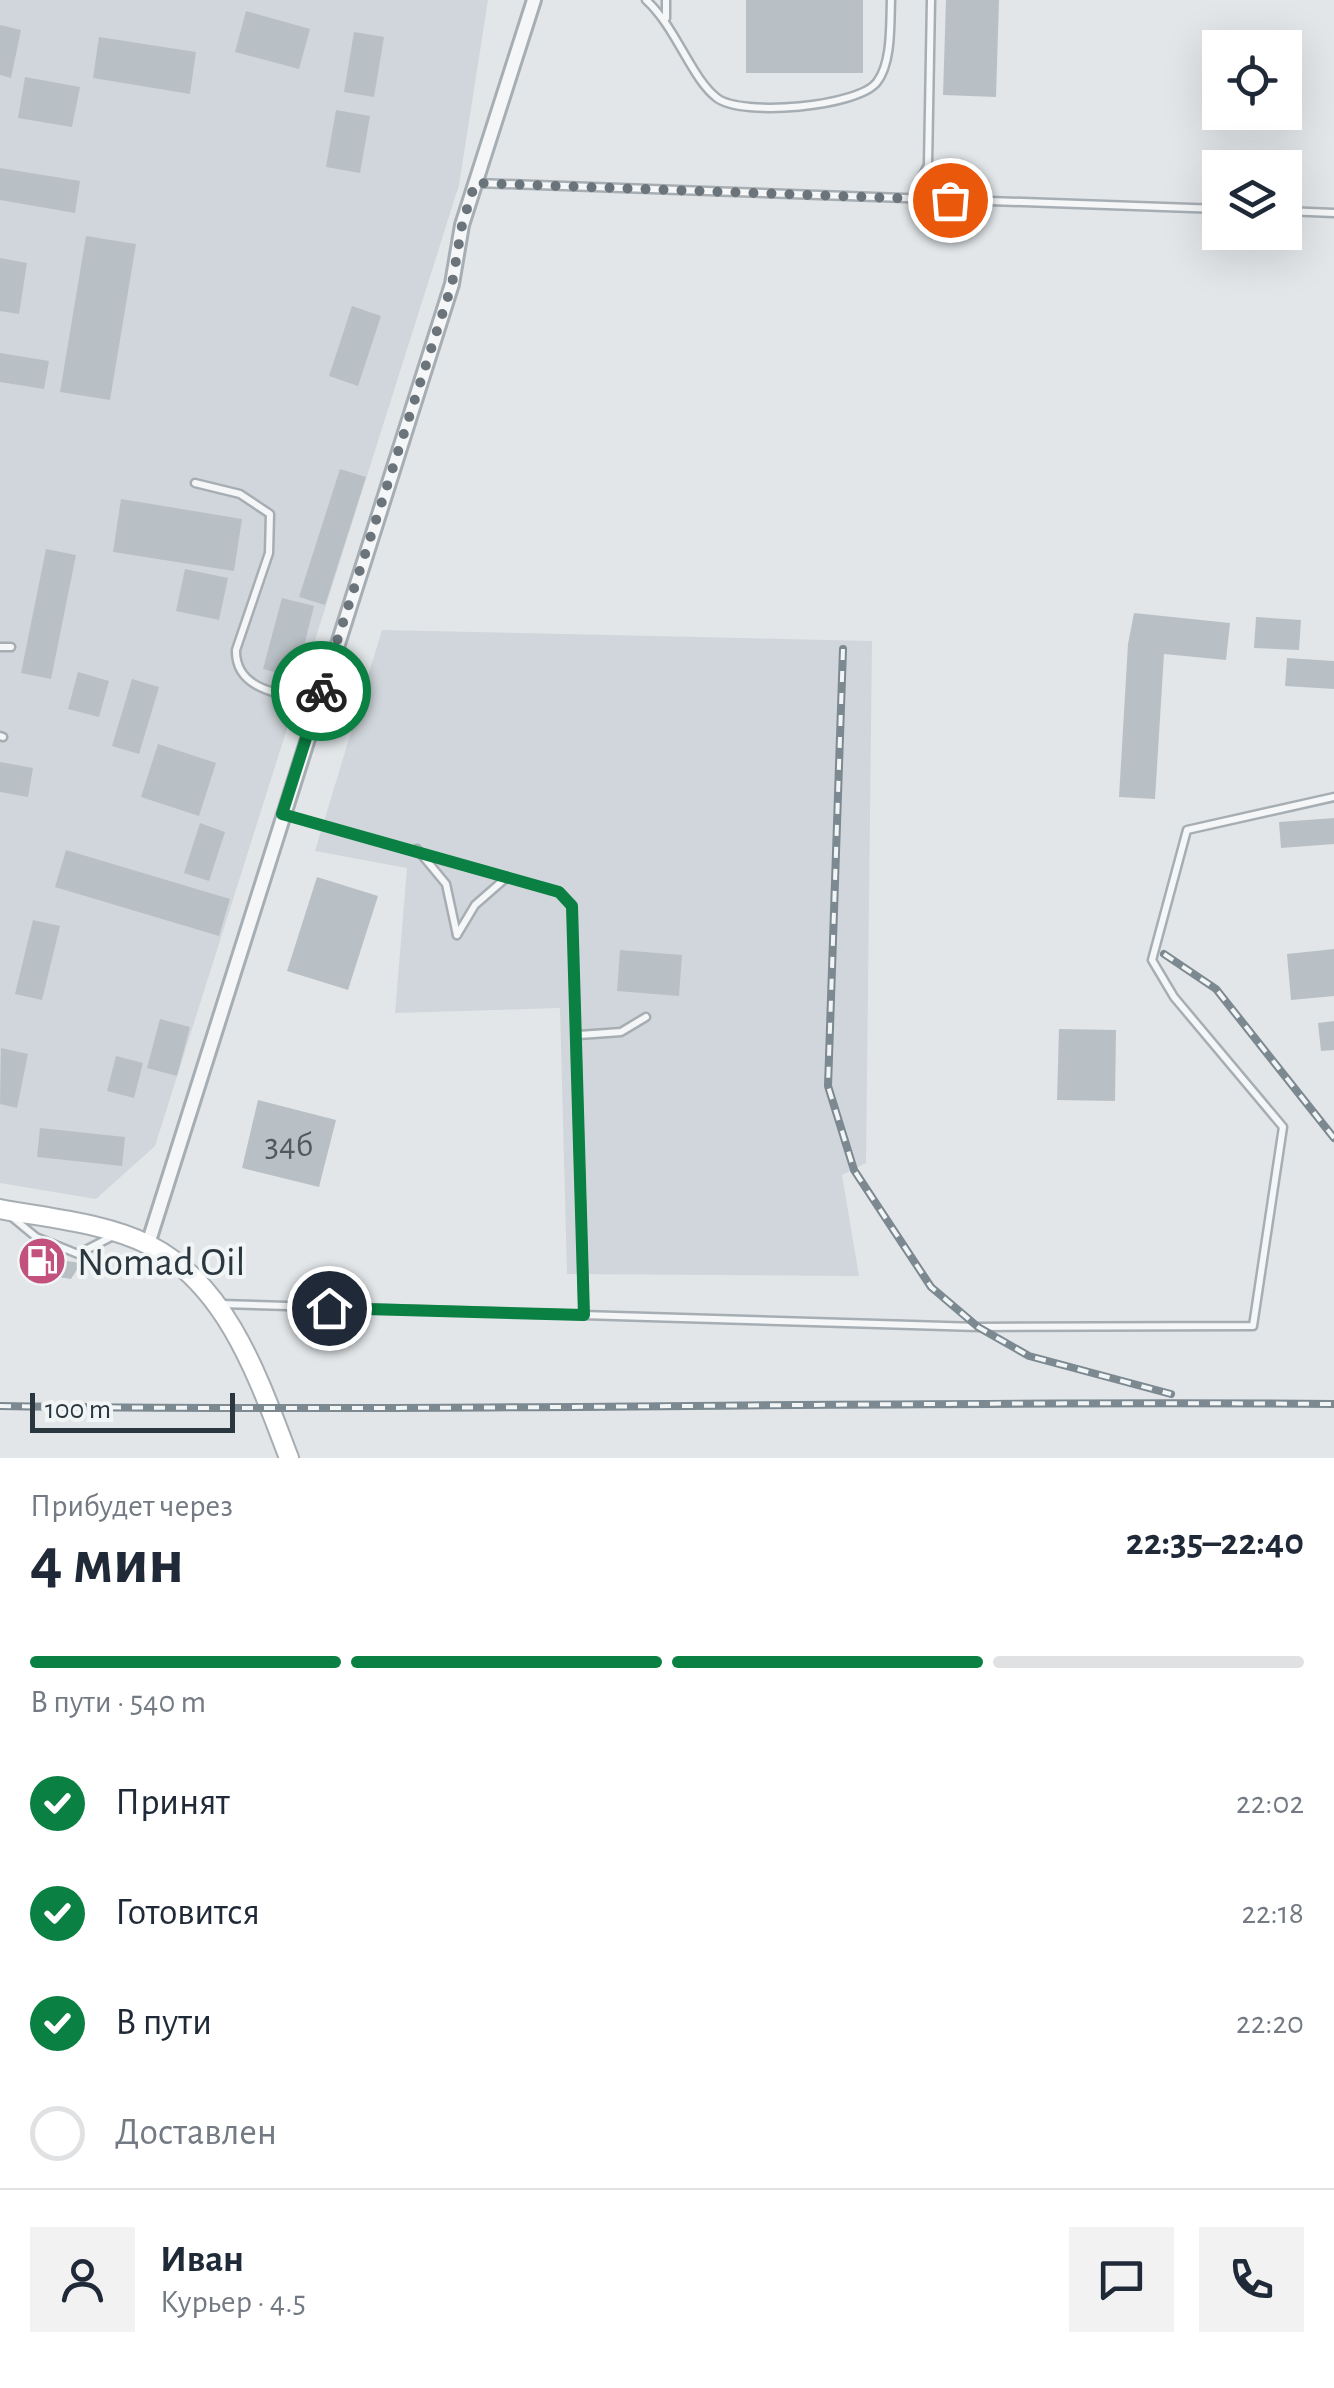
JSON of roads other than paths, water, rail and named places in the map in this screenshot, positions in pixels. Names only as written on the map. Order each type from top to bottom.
[{"type":"main road","points":[[2,1209],[117,1234],[148,1244],[183,1266],[220,1304],[288,1458]]},
{"type":"street","points":[[148,1244],[452,284],[462,225],[534,0]]},
{"type":"lane","points":[[646,0],[666,18],[710,92],[728,105],[844,102],[863,96],[880,80],[892,0]]},
{"type":"lane","points":[[666,0],[666,18]]},
{"type":"lane","points":[[911,199],[928,165],[931,0]]},
{"type":"lane","points":[[475,183],[1202,208]]},
{"type":"lane","points":[[1302,212],[1334,213]]},
{"type":"lane","points":[[195,483],[240,494],[270,514],[269,553],[236,650],[236,666],[244,679],[263,688],[318,703]]},
{"type":"lane","points":[[0,647],[11,646]]},
{"type":"lane","points":[[220,1304],[978,1326],[1253,1326],[1283,1127],[1174,997],[1152,960],[1186,830],[1334,798]]},
{"type":"lane","points":[[282,814],[416,848],[559,892],[572,906],[579,1035],[584,1315]]},
{"type":"lane","points":[[416,848],[446,884],[457,935],[475,904],[508,876]]},
{"type":"lane","points":[[579,1035],[622,1032],[646,1017]]},
{"type":"lane","points":[[2,1209],[36,1237],[78,1254],[117,1234]]},
{"type":"railway","points":[[843,649],[828,1086],[854,1170],[931,1287],[978,1327],[1029,1356],[1171,1394]]},
{"type":"railway","points":[[1164,954],[1216,989],[1334,1138]]},
{"type":"railway","points":[[0,1406],[1334,1404]]},
{"type":"place","name":"Nomad Oil","points":[[42,1261]]}]
